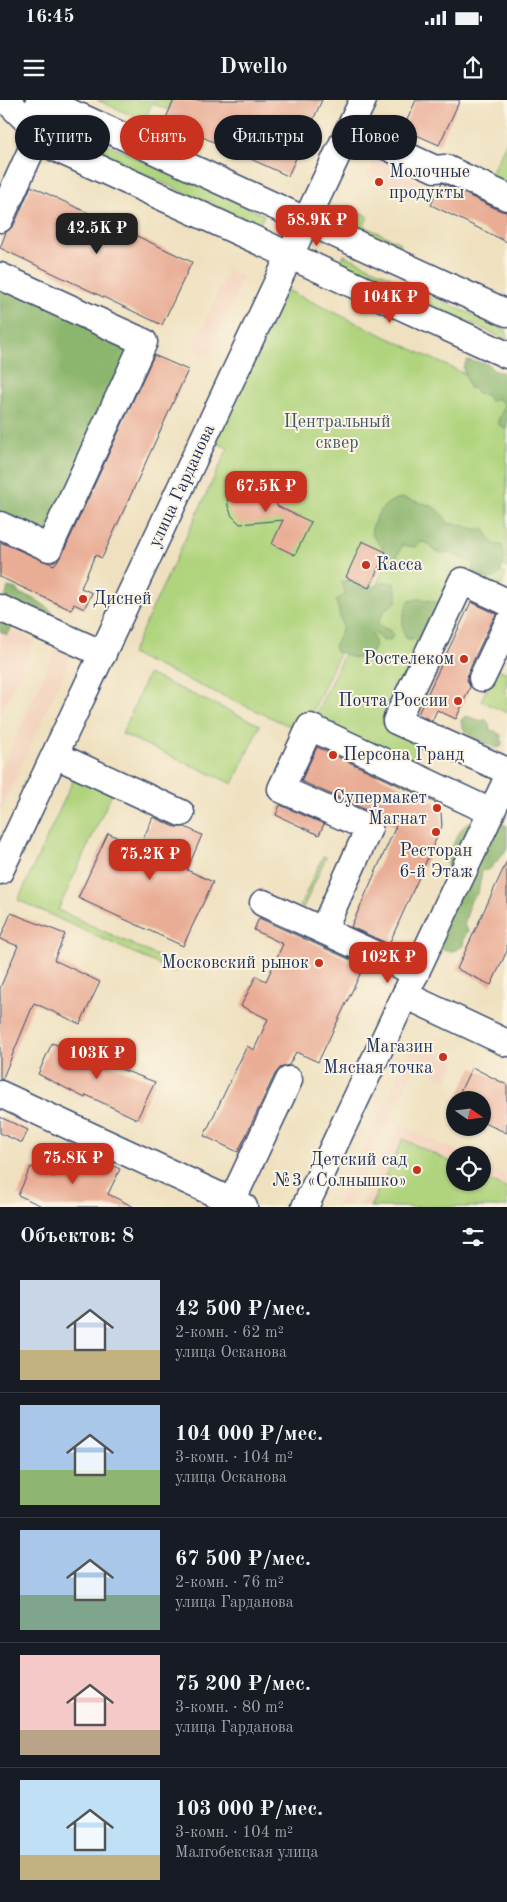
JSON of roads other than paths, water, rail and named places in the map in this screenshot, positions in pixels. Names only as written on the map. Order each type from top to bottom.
[{"type":"street","points":[[6,100],[21,115]]},
{"type":"street","points":[[39,100],[81,117],[507,314]]},
{"type":"street","name":"улица Гарданова","points":[[356,115],[363,100]]},
{"type":"street","points":[[0,219],[27,160]]},
{"type":"street","points":[[81,160],[507,355]]},
{"type":"street","name":"улица Гарданова","points":[[0,871],[104,654],[335,160]]},
{"type":"street","points":[[414,160],[435,170],[446,168],[507,197]]},
{"type":"street","points":[[0,276],[144,342],[49,548],[0,525]]},
{"type":"street","points":[[507,602],[462,581],[396,721],[507,771]]},
{"type":"street","points":[[0,608],[104,654]]},
{"type":"street","points":[[482,678],[507,624]]},
{"type":"street","points":[[323,930],[369,828],[281,789],[310,727],[491,812]]},
{"type":"street","points":[[55,755],[181,812]]},
{"type":"street","points":[[306,1207],[507,779]]},
{"type":"street","points":[[263,903],[323,930],[507,1043]]},
{"type":"street","points":[[0,1094],[238,1204],[289,1080]]},
{"type":"place","name":"Молочные продукты","points":[[379,182]]},
{"type":"place","name":"Касса","points":[[366,565]]},
{"type":"place","name":"Дисней","points":[[83,599]]},
{"type":"place","name":"Ростелеком","points":[[464,659]]},
{"type":"place","name":"Почта России","points":[[458,701]]},
{"type":"place","name":"Персона Гранд","points":[[333,755]]},
{"type":"place","name":"Супермакет Магнат","points":[[437,808]]},
{"type":"place","name":"Ресторан 6-й Этаж","points":[[436,832]]},
{"type":"place","name":"Московский рынок","points":[[319,963]]},
{"type":"place","name":"Магазин Мясная точка","points":[[443,1057]]},
{"type":"place","name":"Детский сад №3 «Солнышко»","points":[[417,1170]]},
{"type":"park label","name":"Центральный сквер","points":[[337,432]]}]
